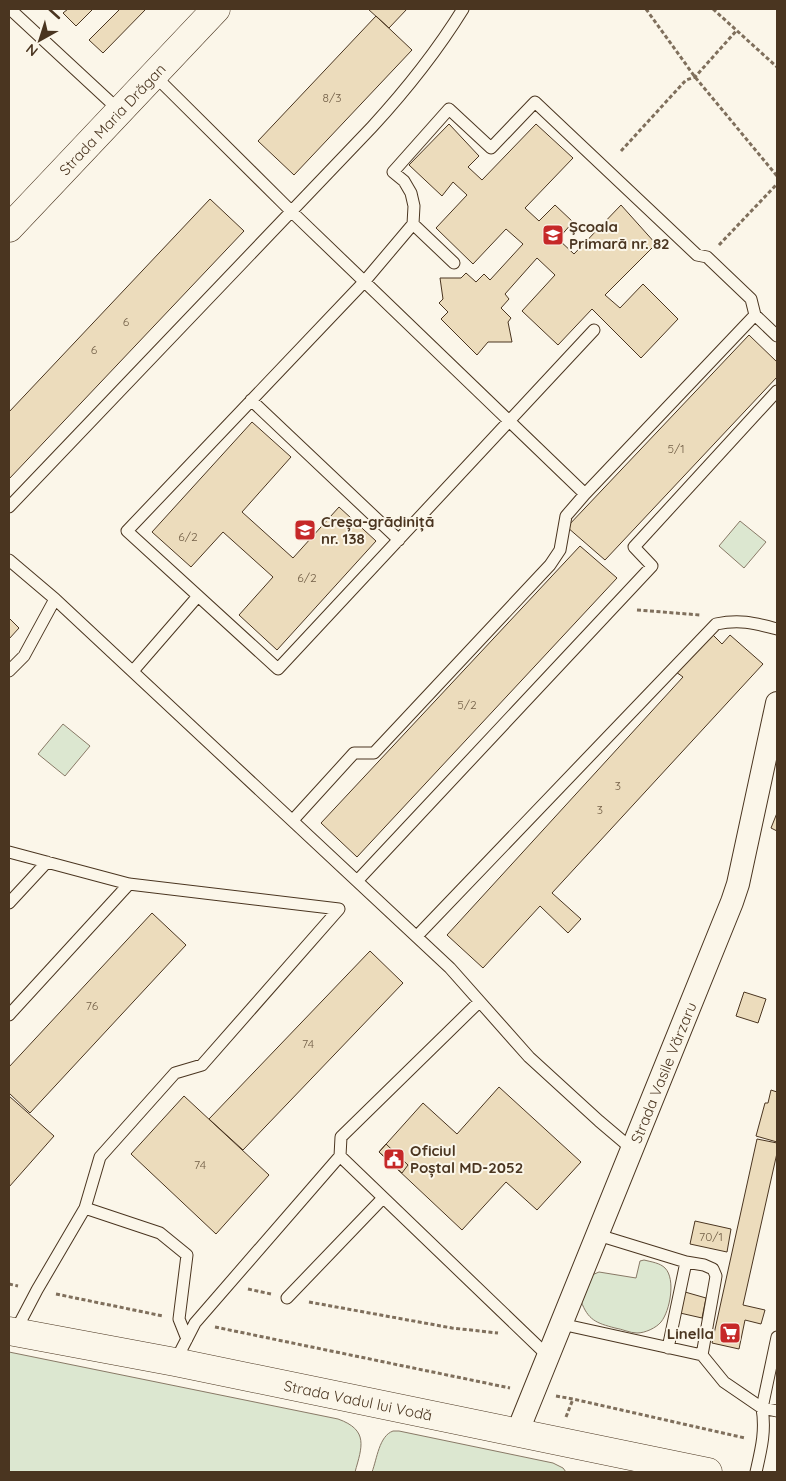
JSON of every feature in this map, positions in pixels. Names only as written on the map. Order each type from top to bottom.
[{"type":"main road","name":"Strada Maria Drăgan","points":[[9,228],[216,9]]},
{"type":"main road","name":"Strada Vadul lui Vodă","points":[[12,1331],[181,1351],[517,1433],[625,1464],[708,1472]]},
{"type":"street","name":"Strada Vasile Vărzaru","points":[[517,1433],[738,884],[777,703]]},
{"type":"lane","points":[[10,9],[120,110]]},
{"type":"lane","points":[[9,507],[292,212],[401,95],[430,58],[463,9]]},
{"type":"lane","points":[[154,75],[364,282],[585,494]]},
{"type":"lane","points":[[594,330],[278,669],[126,531],[364,282],[413,224],[414,206],[411,193],[404,182],[393,172],[449,109],[491,148],[535,102],[697,255],[707,257],[751,299],[755,315],[777,336]]},
{"type":"lane","points":[[413,224],[454,263]]},
{"type":"lane","points":[[293,820],[354,753],[374,753],[550,565],[560,550],[566,516],[755,315]]},
{"type":"lane","points":[[358,880],[652,566],[634,547],[777,391]]},
{"type":"lane","points":[[251,400],[399,540]]},
{"type":"lane","points":[[9,560],[55,599],[358,880],[450,968],[529,1057],[599,1122],[632,1148]]},
{"type":"lane","points":[[132,671],[198,596]]},
{"type":"lane","points":[[9,671],[24,656],[55,599]]},
{"type":"lane","points":[[417,936],[716,624],[731,621],[747,622],[777,629]]},
{"type":"lane","points":[[9,852],[130,884],[338,909],[202,1065],[175,1073],[100,1157],[85,1208],[12,1331]]},
{"type":"lane","points":[[9,903],[47,862]]},
{"type":"lane","points":[[9,1015],[130,884]]},
{"type":"lane","points":[[181,1351],[195,1323],[340,1156],[341,1137],[479,1002]]},
{"type":"lane","points":[[340,1156],[548,1356]]},
{"type":"lane","points":[[287,1298],[383,1198]]},
{"type":"lane","points":[[85,1208],[160,1233],[188,1255],[179,1319],[181,1351]]},
{"type":"lane","points":[[598,1235],[713,1269],[716,1276],[702,1355]]},
{"type":"lane","points":[[668,1348],[686,1262]]},
{"type":"lane","points":[[561,1324],[702,1355],[724,1382],[762,1408],[777,1411]]},
{"type":"lane","points":[[756,1472],[763,1442],[765,1422],[762,1408],[777,1337]]},
{"type":"path","points":[[646,9],[695,77],[777,176]]},
{"type":"path","points":[[713,9],[777,66]]},
{"type":"path","points":[[621,151],[686,80],[695,77],[737,30]]},
{"type":"path","points":[[707,257],[777,184]]},
{"type":"path","points":[[614,608],[703,615],[716,624]]},
{"type":"path","points":[[9,1284],[179,1319]]},
{"type":"path","points":[[228,1284],[287,1298],[452,1328],[528,1337]]},
{"type":"path","points":[[195,1323],[533,1393],[573,1398],[763,1442]]},
{"type":"green space","points":[[740,521],[766,542],[744,568],[719,546]]},
{"type":"green space","points":[[63,724],[90,746],[65,776],[38,754]]},
{"type":"green space","points":[[644,1260],[663,1266],[670,1280],[669,1303],[661,1322],[650,1330],[634,1333],[603,1324],[590,1317],[581,1301],[592,1275],[599,1272],[636,1278],[640,1261]]},
{"type":"green space","points":[[9,1352],[338,1419],[355,1428],[361,1440],[360,1455],[355,1472],[9,1472]]},
{"type":"green space","points":[[393,1431],[553,1463],[563,1468],[566,1472],[372,1472],[379,1448],[388,1434]]},
{"type":"building","points":[[68,9],[93,9],[76,26],[63,13]]},
{"type":"building","points":[[120,9],[146,9],[103,53],[89,40]]},
{"type":"building","points":[[368,9],[407,9],[389,28]]},
{"type":"building","points":[[376,16],[412,50],[294,175],[258,141]]},
{"type":"building","points":[[449,124],[479,156],[468,167],[482,180],[536,124],[573,158],[525,208],[539,221],[555,205],[573,222],[558,239],[574,254],[621,205],[656,244],[605,295],[620,308],[643,284],[678,319],[641,358],[592,309],[558,345],[522,311],[555,275],[537,258],[505,294],[509,299],[501,308],[511,318],[508,322],[512,342],[488,342],[477,355],[441,319],[448,312],[439,303],[443,299],[440,278],[461,278],[466,273],[476,282],[484,274],[490,280],[523,244],[506,229],[473,264],[436,228],[467,195],[453,182],[442,196],[409,165]]},
{"type":"building","points":[[210,199],[244,231],[9,479],[9,412]]},
{"type":"building","points":[[749,335],[777,362],[777,377],[605,560],[567,527]]},
{"type":"building","points":[[252,422],[291,457],[242,512],[293,558],[339,507],[376,541],[277,650],[239,615],[273,577],[223,532],[191,567],[152,532]]},
{"type":"building","points":[[580,546],[617,578],[357,857],[321,823]]},
{"type":"building","points":[[9,618],[19,628],[9,639]]},
{"type":"building","points":[[711,633],[722,644],[730,635],[763,664],[552,893],[581,919],[568,933],[540,906],[483,968],[447,935],[683,677],[676,672]]},
{"type":"building","points":[[777,813],[777,831],[771,828]]},
{"type":"building","points":[[152,913],[186,945],[30,1113],[9,1093],[9,1067]]},
{"type":"building","points":[[370,951],[403,983],[243,1150],[209,1119]]},
{"type":"building","points":[[744,992],[766,999],[758,1023],[736,1016]]},
{"type":"building","points":[[499,1087],[581,1162],[537,1210],[506,1182],[462,1230],[379,1152],[423,1103],[457,1134]]},
{"type":"building","points":[[771,1090],[777,1092],[777,1142],[756,1136],[765,1103],[768,1103]]},
{"type":"building","points":[[9,1096],[54,1136],[9,1187]]},
{"type":"building","points":[[184,1096],[269,1175],[216,1234],[131,1154]]},
{"type":"building","points":[[757,1139],[777,1143],[777,1153],[743,1305],[765,1310],[761,1324],[745,1320],[739,1349],[712,1343]]},
{"type":"building","name":"Oficiul Poștal MD-2052","points":[[386,1144],[408,1165],[402,1173],[379,1152]]},
{"type":"building","points":[[695,1221],[731,1229],[727,1252],[690,1244]]},
{"type":"building","points":[[685,1292],[706,1298],[702,1318],[680,1313]]},
{"type":"wall","points":[[49,9],[59,18]]},
{"type":"place","name":"Școala Primară nr. 82","points":[[553,235]]},
{"type":"place","name":"Creșa-grădiniță nr. 138","points":[[305,530]]},
{"type":"place","name":"Oficiul Poștal MD-2052","points":[[394,1159]]},
{"type":"place","name":"Linella","points":[[730,1333]]}]
